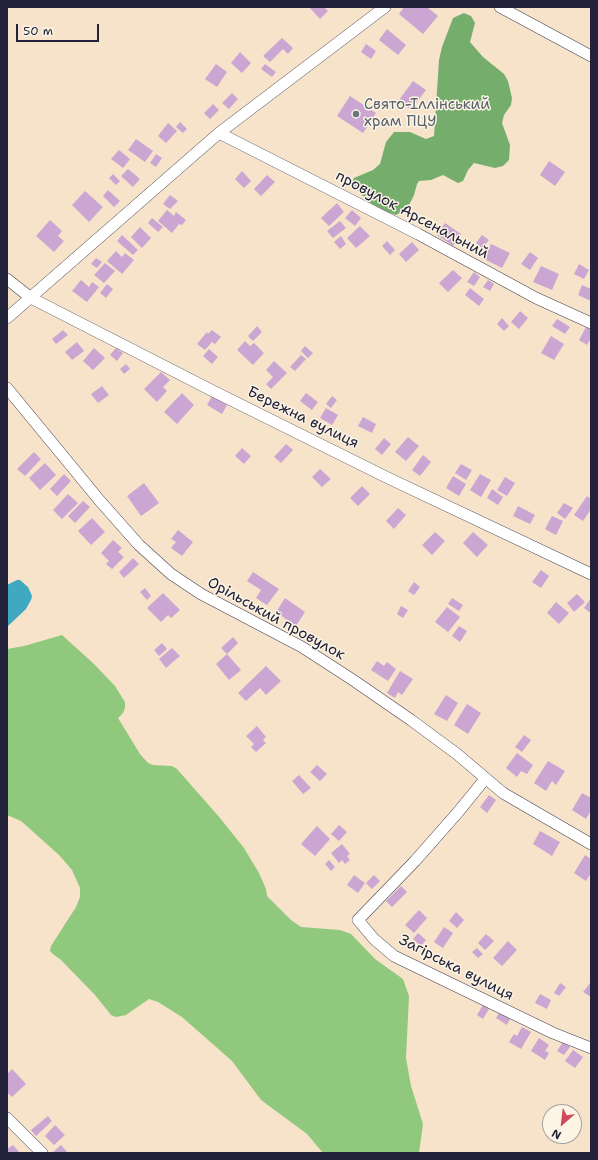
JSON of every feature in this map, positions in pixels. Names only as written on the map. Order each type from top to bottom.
[{"type":"street","points":[[7,318],[219,133],[385,7]]},
{"type":"street","points":[[500,7],[591,56]]},
{"type":"street","name":"провулок Арсенальний","points":[[219,133],[418,234],[536,298],[591,323]]},
{"type":"street","name":"Бережна вулиця","points":[[7,279],[31,298],[379,473],[591,574]]},
{"type":"street","name":"Орільський провулок","points":[[7,388],[100,501],[139,545],[171,574],[201,594],[302,647],[353,680],[457,754],[503,793],[591,844]]},
{"type":"street","name":"Загірська вулиця","points":[[485,779],[415,861],[358,920],[374,939],[394,956],[553,1034],[591,1048]]},
{"type":"street","points":[[7,1118],[42,1153]]},
{"type":"green space","points":[[464,13],[471,16],[475,23],[470,42],[483,57],[504,74],[508,81],[512,98],[511,105],[504,115],[502,123],[510,145],[509,160],[503,166],[495,168],[474,163],[468,170],[463,181],[458,183],[443,175],[431,180],[419,181],[407,209],[396,215],[384,211],[369,202],[353,186],[352,182],[354,178],[373,170],[380,164],[386,142],[394,132],[410,132],[426,139],[434,136],[439,60],[442,47],[453,18]]},
{"type":"green space","points":[[62,635],[94,664],[115,686],[125,702],[123,713],[118,718],[140,754],[148,763],[153,765],[172,766],[177,769],[244,848],[259,873],[266,889],[267,896],[291,920],[301,927],[340,930],[351,934],[375,959],[403,979],[409,996],[406,1058],[411,1086],[423,1124],[419,1153],[323,1153],[307,1134],[261,1100],[232,1061],[182,1017],[158,1002],[149,999],[126,1015],[116,1017],[111,1015],[95,995],[61,960],[50,951],[51,946],[76,907],[80,897],[80,888],[72,870],[59,855],[21,821],[7,815],[7,649],[24,646]]},
{"type":"water","points":[[20,580],[28,587],[32,596],[26,609],[7,627],[7,585]]},
{"type":"building","points":[[309,7],[324,7],[328,11],[320,19]]},
{"type":"building","points":[[404,7],[427,7],[438,16],[423,34],[399,14]]},
{"type":"building","points":[[387,29],[406,45],[398,55],[379,40]]},
{"type":"building","points":[[282,38],[293,48],[288,54],[283,49],[270,62],[263,56]]},
{"type":"building","points":[[366,44],[376,51],[371,59],[361,52]]},
{"type":"building","points":[[240,52],[251,63],[242,73],[231,63]]},
{"type":"building","points":[[216,64],[227,72],[217,87],[205,79]]},
{"type":"building","points":[[265,64],[276,72],[272,77],[261,69]]},
{"type":"building","points":[[413,81],[426,90],[411,110],[399,100]]},
{"type":"building","points":[[232,93],[238,99],[229,109],[222,103]]},
{"type":"building","name":"Свято-Іллінський храм ПЦУ","points":[[350,96],[376,113],[363,133],[337,116]]},
{"type":"building","points":[[213,104],[219,110],[210,119],[204,113]]},
{"type":"building","points":[[180,122],[187,129],[183,133],[176,127]]},
{"type":"building","points":[[168,123],[177,131],[166,143],[158,136]]},
{"type":"building","points":[[136,139],[153,151],[145,162],[128,150]]},
{"type":"building","points":[[119,150],[130,159],[123,168],[111,159]]},
{"type":"building","points":[[156,154],[162,158],[156,167],[150,163]]},
{"type":"building","points":[[549,161],[565,172],[555,186],[540,175]]},
{"type":"building","points":[[128,169],[140,179],[133,187],[121,176]]},
{"type":"building","points":[[242,171],[251,181],[244,188],[235,179]]},
{"type":"building","points":[[113,174],[120,181],[116,185],[109,178]]},
{"type":"building","points":[[267,175],[275,182],[261,196],[254,189]]},
{"type":"building","points":[[108,190],[120,201],[114,207],[103,196]]},
{"type":"building","points":[[85,191],[103,207],[89,222],[72,205]]},
{"type":"building","points":[[170,195],[178,201],[170,209],[163,204]]},
{"type":"building","points":[[337,203],[344,212],[329,226],[321,218]]},
{"type":"building","points":[[167,210],[174,216],[176,212],[186,220],[182,225],[179,224],[172,233],[158,221]]},
{"type":"building","points":[[352,210],[361,218],[355,226],[345,218]]},
{"type":"building","points":[[152,218],[163,227],[158,232],[148,223]]},
{"type":"building","points":[[50,220],[62,231],[58,236],[64,241],[54,252],[36,236]]},
{"type":"building","points":[[340,221],[346,228],[333,238],[327,231]]},
{"type":"building","points":[[445,223],[461,234],[453,246],[437,235]]},
{"type":"building","points":[[360,226],[370,236],[356,248],[347,238]]},
{"type":"building","points":[[140,227],[151,238],[142,248],[131,237]]},
{"type":"building","points":[[122,235],[138,250],[133,255],[117,241]]},
{"type":"building","points":[[482,235],[489,240],[482,248],[476,243]]},
{"type":"building","points":[[341,236],[346,244],[340,249],[334,242]]},
{"type":"building","points":[[387,241],[395,250],[390,255],[382,246]]},
{"type":"building","points":[[412,242],[419,250],[406,262],[399,254]]},
{"type":"building","points":[[491,244],[510,253],[502,268],[484,259]]},
{"type":"building","points":[[116,251],[122,257],[125,253],[134,260],[122,274],[107,261]]},
{"type":"building","points":[[530,252],[538,258],[530,270],[521,264]]},
{"type":"building","points":[[96,258],[102,262],[97,268],[91,264]]},
{"type":"building","points":[[105,263],[115,271],[104,283],[94,275]]},
{"type":"building","points":[[579,264],[589,270],[584,279],[574,274]]},
{"type":"building","points":[[541,266],[559,274],[552,290],[533,282]]},
{"type":"building","points":[[453,270],[462,278],[448,292],[439,283]]},
{"type":"building","points":[[474,272],[480,277],[474,286],[467,282]]},
{"type":"building","points":[[81,280],[89,287],[92,282],[99,287],[87,302],[72,291]]},
{"type":"building","points":[[488,280],[494,284],[490,291],[483,287]]},
{"type":"building","points":[[107,284],[113,289],[106,298],[100,293]]},
{"type":"building","points":[[582,285],[591,289],[591,301],[578,295]]},
{"type":"building","points":[[470,288],[484,299],[479,306],[465,295]]},
{"type":"building","points":[[520,311],[528,318],[519,329],[511,322]]},
{"type":"building","points":[[502,318],[509,326],[504,331],[497,324]]},
{"type":"building","points":[[557,319],[570,327],[565,334],[552,326]]},
{"type":"building","points":[[257,326],[262,332],[253,341],[248,336]]},
{"type":"building","points":[[586,327],[591,330],[591,338],[587,345],[579,340]]},
{"type":"building","points":[[63,330],[68,335],[56,344],[52,339]]},
{"type":"building","points":[[212,330],[221,337],[215,344],[212,342],[205,350],[197,344],[207,332],[208,334]]},
{"type":"building","points":[[551,336],[564,344],[554,360],[541,353]]},
{"type":"building","points":[[245,341],[250,346],[254,343],[264,353],[253,365],[237,350]]},
{"type":"building","points":[[77,342],[84,351],[72,360],[65,352]]},
{"type":"building","points":[[305,346],[313,353],[308,358],[301,351]]},
{"type":"building","points":[[94,348],[105,358],[93,370],[83,361]]},
{"type":"building","points":[[116,348],[123,353],[117,361],[110,355]]},
{"type":"building","points":[[209,349],[218,357],[212,364],[203,356]]},
{"type":"building","points":[[301,355],[306,359],[295,371],[290,367]]},
{"type":"building","points":[[274,361],[287,373],[271,389],[266,384],[273,377],[266,370]]},
{"type":"building","points":[[126,364],[130,369],[124,374],[120,369]]},
{"type":"building","points":[[161,372],[170,380],[163,387],[167,391],[157,402],[144,389]]},
{"type":"building","points":[[102,386],[109,395],[98,403],[91,394]]},
{"type":"building","points":[[182,393],[194,405],[177,424],[164,412]]},
{"type":"building","points":[[306,393],[318,402],[312,410],[300,401]]},
{"type":"building","points":[[212,396],[227,405],[222,414],[207,405]]},
{"type":"building","points":[[332,396],[337,400],[331,408],[326,404]]},
{"type":"building","points":[[326,408],[338,415],[332,425],[320,418]]},
{"type":"building","points":[[363,417],[376,424],[372,433],[358,426]]},
{"type":"building","points":[[408,437],[419,446],[406,461],[395,452]]},
{"type":"building","points":[[384,438],[391,444],[382,455],[375,449]]},
{"type":"building","points":[[286,444],[293,450],[281,463],[274,457]]},
{"type":"building","points":[[242,448],[251,456],[244,464],[235,456]]},
{"type":"building","points":[[34,452],[41,459],[25,476],[17,469]]},
{"type":"building","points":[[423,455],[431,462],[420,476],[412,470]]},
{"type":"building","points":[[45,463],[56,475],[40,490],[29,478]]},
{"type":"building","points":[[461,464],[472,470],[466,480],[455,473]]},
{"type":"building","points":[[320,469],[331,479],[322,487],[312,477]]},
{"type":"building","points":[[64,474],[71,481],[57,496],[50,489]]},
{"type":"building","points":[[480,474],[491,480],[481,497],[470,490]]},
{"type":"building","points":[[453,476],[466,484],[459,496],[446,488]]},
{"type":"building","points":[[505,477],[515,483],[507,496],[497,490]]},
{"type":"building","points":[[144,483],[159,503],[141,516],[127,496]]},
{"type":"building","points":[[362,486],[370,494],[358,506],[350,498]]},
{"type":"building","points":[[492,489],[503,497],[498,505],[487,498]]},
{"type":"building","points":[[68,494],[78,503],[62,519],[53,510]]},
{"type":"building","points":[[587,496],[591,499],[591,509],[583,521],[574,515]]},
{"type":"building","points":[[83,501],[90,507],[75,523],[68,516]]},
{"type":"building","points":[[564,503],[573,508],[565,519],[557,513]]},
{"type":"building","points":[[518,506],[535,515],[530,524],[513,516]]},
{"type":"building","points":[[398,508],[406,515],[394,529],[386,521]]},
{"type":"building","points":[[552,516],[563,521],[556,535],[545,529]]},
{"type":"building","points":[[92,518],[105,532],[91,545],[78,531]]},
{"type":"building","points":[[178,530],[193,542],[182,556],[171,548],[176,542],[171,539]]},
{"type":"building","points":[[435,532],[445,541],[432,555],[422,545]]},
{"type":"building","points":[[473,532],[488,545],[477,557],[463,543]]},
{"type":"building","points":[[113,540],[122,548],[118,552],[124,557],[112,569],[106,564],[109,561],[101,553]]},
{"type":"building","points":[[133,558],[139,564],[124,578],[119,572]]},
{"type":"building","points":[[541,570],[549,576],[541,588],[532,582]]},
{"type":"building","points":[[253,572],[279,589],[267,605],[256,598],[261,590],[247,581]]},
{"type":"building","points":[[414,582],[420,587],[414,595],[408,591]]},
{"type":"building","points":[[145,588],[151,596],[147,600],[140,592]]},
{"type":"building","points":[[163,593],[180,610],[171,618],[168,615],[161,622],[147,608]]},
{"type":"building","points":[[577,594],[585,602],[574,612],[567,603]]},
{"type":"building","points":[[285,598],[305,612],[296,626],[276,612]]},
{"type":"building","points":[[452,598],[463,605],[459,611],[448,604]]},
{"type":"building","points":[[591,598],[591,613],[584,608]]},
{"type":"building","points":[[556,602],[569,613],[559,624],[547,613]]},
{"type":"building","points":[[401,606],[408,610],[403,618],[397,614]]},
{"type":"building","points":[[447,607],[460,617],[448,632],[435,622]]},
{"type":"building","points":[[459,626],[467,631],[460,642],[452,636]]},
{"type":"building","points":[[233,637],[238,643],[227,654],[221,648]]},
{"type":"building","points":[[162,643],[167,649],[159,656],[154,650]]},
{"type":"building","points":[[172,648],[180,656],[166,668],[159,659]]},
{"type":"building","points":[[227,654],[241,670],[229,680],[216,664]]},
{"type":"building","points":[[377,661],[384,666],[387,662],[396,669],[388,681],[371,670]]},
{"type":"building","points":[[266,666],[281,681],[266,695],[260,688],[246,701],[238,693]]},
{"type":"building","points":[[400,671],[413,679],[402,695],[398,692],[395,698],[387,693]]},
{"type":"building","points":[[446,695],[458,703],[447,721],[434,714]]},
{"type":"building","points":[[467,704],[481,713],[468,734],[454,725]]},
{"type":"building","points":[[257,726],[266,737],[263,740],[266,743],[256,752],[251,747],[254,744],[246,736]]},
{"type":"building","points":[[524,735],[531,740],[522,752],[515,747]]},
{"type":"building","points":[[517,753],[533,765],[527,774],[521,771],[517,777],[506,768]]},
{"type":"building","points":[[548,761],[565,771],[556,785],[552,781],[546,791],[534,783]]},
{"type":"building","points":[[317,765],[327,774],[320,781],[310,772]]},
{"type":"building","points":[[299,775],[311,788],[303,794],[292,781]]},
{"type":"building","points":[[582,793],[591,798],[591,810],[586,819],[572,810]]},
{"type":"building","points":[[489,795],[496,800],[487,813],[480,807]]},
{"type":"building","points":[[339,825],[347,832],[339,841],[331,834]]},
{"type":"building","points":[[317,826],[330,839],[315,856],[301,844]]},
{"type":"building","points":[[540,831],[560,842],[552,856],[533,844]]},
{"type":"building","points":[[342,844],[350,854],[347,856],[350,860],[345,864],[342,860],[339,863],[331,853]]},
{"type":"building","points":[[585,855],[591,859],[591,873],[586,881],[574,873]]},
{"type":"building","points":[[329,860],[335,867],[331,871],[325,864]]},
{"type":"building","points":[[354,875],[365,883],[358,893],[347,885]]},
{"type":"building","points":[[374,875],[380,881],[372,889],[366,883]]},
{"type":"building","points":[[401,886],[407,892],[392,907],[386,901]]},
{"type":"building","points":[[419,910],[427,918],[414,933],[405,925]]},
{"type":"building","points":[[456,912],[464,920],[457,928],[449,921]]},
{"type":"building","points":[[444,927],[453,933],[443,948],[434,942]]},
{"type":"building","points":[[418,933],[426,940],[421,946],[413,939]]},
{"type":"building","points":[[486,934],[494,941],[485,950],[478,943]]},
{"type":"building","points":[[508,941],[517,950],[502,966],[493,958]]},
{"type":"building","points":[[477,948],[483,954],[478,958],[472,952]]},
{"type":"building","points":[[591,982],[591,997],[583,992]]},
{"type":"building","points":[[560,983],[566,987],[559,996],[554,993]]},
{"type":"building","points":[[540,994],[551,1000],[547,1009],[535,1003]]},
{"type":"building","points":[[483,1005],[489,1009],[483,1019],[477,1015]]},
{"type":"building","points":[[499,1013],[510,1019],[507,1025],[496,1018]]},
{"type":"building","points":[[522,1027],[531,1032],[521,1049],[509,1042],[514,1034],[517,1036]]},
{"type":"building","points":[[539,1038],[549,1045],[545,1051],[549,1053],[545,1060],[531,1051]]},
{"type":"building","points":[[563,1042],[570,1047],[564,1055],[557,1051]]},
{"type":"building","points":[[573,1050],[583,1057],[575,1068],[565,1061]]},
{"type":"building","points":[[12,1069],[26,1084],[12,1097],[7,1092],[7,1074]]},
{"type":"building","points":[[48,1116],[52,1121],[36,1136],[31,1130]]},
{"type":"building","points":[[55,1125],[65,1135],[54,1145],[45,1136]]},
{"type":"building","points":[[13,1145],[20,1153],[7,1153],[7,1149]]},
{"type":"building","points":[[61,1145],[68,1153],[52,1153]]},
{"type":"place","name":"Свято-Іллінський храм ПЦУ","points":[[356,114]]}]
